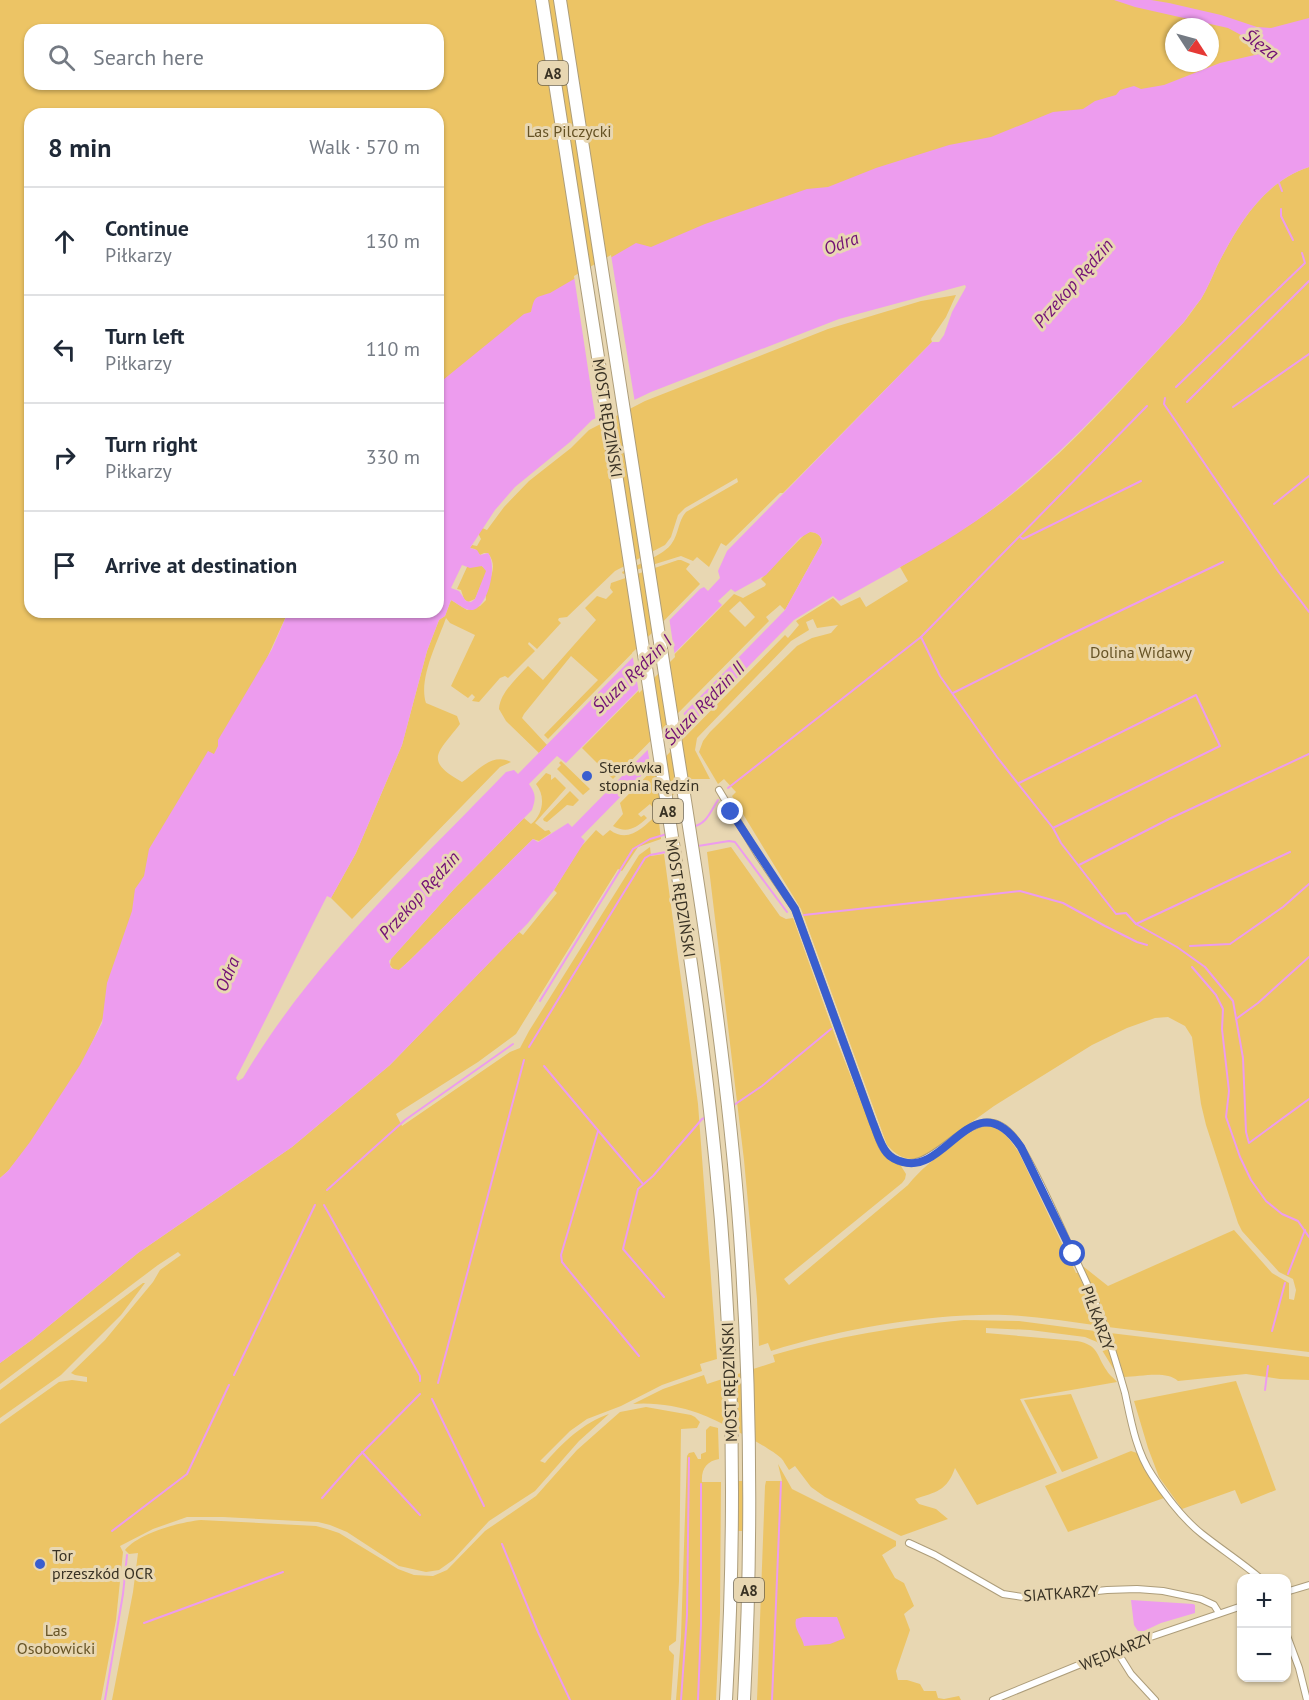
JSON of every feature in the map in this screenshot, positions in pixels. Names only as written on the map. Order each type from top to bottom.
[{"type":"highway","name":"MOST RĘDZIŃSKI","points":[[542,0],[691,962],[716,1167],[730,1390],[732,1481],[731,1617],[726,1700]]},
{"type":"highway","name":"MOST RĘDZIŃSKI","points":[[560,0],[711,976],[732,1150],[745,1318],[749,1480],[749,1606],[744,1700]]},
{"type":"street","name":"PIŁKARZY","points":[[719,790],[758,855],[795,909],[873,1123],[888,1155],[913,1164],[923,1161],[965,1130],[976,1125],[998,1125],[1011,1133],[1034,1173],[1099,1312],[1138,1445],[1151,1474],[1191,1525],[1255,1574]]},
{"type":"street","name":"SIATKARZY","points":[[909,1543],[935,1555],[1003,1594],[1029,1598],[1107,1590],[1163,1591],[1201,1599],[1214,1605],[1219,1613]]},
{"type":"street","points":[[1291,1591],[1309,1585]]},
{"type":"street","name":"WĘDKARZY","points":[[993,1700],[1116,1650],[1237,1608]]},
{"type":"street","points":[[1291,1645],[1307,1700]]},
{"type":"street","points":[[1116,1650],[1131,1674],[1155,1700]]},
{"type":"green space","name":"Las Pilczycki","points":[[0,0],[1309,0],[1309,53],[1117,96],[531,312],[444,385],[444,108],[24,108],[24,618],[285,618],[81,1067],[31,1143],[0,1178]]},
{"type":"green space","name":"Dolina Widawy","points":[[1309,167],[1309,1352],[1108,1327],[1082,1268],[1084,1267],[1108,1286],[1234,1230],[1272,1273],[1289,1283],[1289,1299],[1294,1300],[1296,1290],[1293,1279],[1279,1272],[1242,1231],[1238,1223],[1206,1125],[1192,1037],[1185,1026],[1168,1017],[1155,1018],[1127,1028],[1092,1045],[994,1106],[922,1158],[903,1157],[887,1145],[801,909],[732,796],[736,792],[724,779],[718,784],[699,752],[710,732],[797,646],[812,638],[831,633],[838,625],[817,628],[813,619],[806,622],[809,630],[791,641],[697,738],[695,750],[710,779],[692,779],[655,810],[650,804],[638,814],[647,818],[635,827],[623,830],[613,826],[623,814],[620,803],[785,635],[788,638],[799,625],[796,621],[833,598],[841,606],[860,597],[866,607],[908,581],[900,567],[989,512],[1050,462],[1184,322],[1201,299],[1234,235],[1265,194],[1278,183]]},
{"type":"green space","points":[[956,295],[946,317],[931,339],[932,342],[783,493],[780,493],[726,546],[721,543],[709,567],[697,557],[693,561],[681,556],[623,574],[622,572],[663,552],[674,539],[686,512],[738,482],[737,478],[685,508],[678,515],[671,537],[665,545],[615,571],[567,617],[559,618],[561,623],[537,649],[529,642],[528,644],[535,651],[508,678],[505,676],[500,678],[479,702],[472,701],[475,697],[472,694],[468,698],[451,686],[475,635],[450,623],[446,618],[430,660],[424,693],[426,703],[457,716],[460,724],[441,749],[438,762],[442,768],[462,782],[491,761],[511,762],[500,767],[352,919],[331,898],[356,853],[402,745],[427,651],[439,620],[444,618],[451,600],[467,610],[480,606],[486,600],[487,588],[493,571],[492,559],[488,553],[480,555],[475,549],[470,548],[472,545],[477,546],[481,539],[478,533],[482,528],[487,530],[504,507],[529,481],[571,448],[589,430],[645,401],[828,329],[921,301]]},
{"type":"green space","points":[[810,532],[817,534],[822,543],[785,610],[780,605],[766,617],[769,621],[613,779],[582,748],[734,594],[743,598],[765,586],[766,584],[761,579],[805,534]],"holes":[[[740,601],[755,617],[745,627],[729,611]]]},
{"type":"green space","points":[[678,560],[690,564],[686,569],[700,584],[548,739],[544,735],[598,680],[571,656],[524,714],[522,718],[547,745],[539,753],[506,721],[499,709],[505,692],[528,666],[543,680],[596,620],[585,608],[597,596],[606,599],[613,592],[610,588],[611,583]]},
{"type":"green space","points":[[480,565],[486,569],[486,573],[475,599],[468,602],[464,599],[461,590],[457,589],[467,567]]},
{"type":"green space","points":[[561,761],[590,789],[583,795],[557,769]]},
{"type":"green space","points":[[546,773],[551,775],[551,780],[555,777],[566,788],[535,823],[551,833],[539,841],[533,839],[409,961],[399,970],[394,970],[390,965],[391,959],[454,889],[524,818],[531,824],[535,820],[542,805],[541,794],[536,784]]},
{"type":"green space","points":[[570,791],[579,800],[573,806],[567,805],[547,822],[544,821],[543,819]]},
{"type":"green space","name":"Las Osobowicki","points":[[658,814],[661,839],[638,847],[622,871],[618,869],[516,1034],[478,1062],[396,1114],[402,1126],[510,1052],[520,1048],[639,855],[650,847],[651,856],[664,854],[698,1104],[717,1359],[700,1364],[702,1371],[662,1385],[621,1406],[587,1419],[570,1431],[540,1461],[545,1463],[574,1434],[591,1422],[609,1414],[579,1441],[535,1491],[489,1521],[453,1560],[439,1570],[426,1572],[399,1566],[347,1532],[318,1522],[187,1517],[153,1529],[120,1546],[123,1552],[116,1620],[101,1700],[0,1700],[0,1424],[59,1382],[72,1380],[87,1382],[87,1377],[71,1373],[105,1340],[153,1282],[160,1270],[181,1255],[178,1252],[158,1265],[0,1384],[0,1363],[33,1339],[138,1253],[292,1147],[390,1065],[519,932],[523,935],[557,893],[554,890],[580,848],[596,830],[603,836],[610,830],[617,834],[630,835]]},
{"type":"green space","points":[[731,847],[780,916],[786,919],[793,918],[838,1044],[876,1140],[883,1153],[901,1166],[906,1174],[902,1183],[784,1279],[789,1285],[960,1139],[978,1128],[994,1128],[1002,1132],[1019,1153],[1078,1273],[1101,1326],[1041,1318],[977,1315],[917,1320],[857,1329],[771,1351],[768,1343],[759,1346],[744,1160],[707,852]]},
{"type":"green space","points":[[145,1283],[121,1315],[61,1375],[0,1418],[0,1390]]},
{"type":"green space","points":[[964,1320],[1019,1321],[1103,1332],[1116,1373],[1097,1342],[1085,1337],[1030,1330],[986,1328],[986,1333],[1077,1341],[1089,1345],[1117,1382],[1020,1399],[1057,1473],[977,1505],[955,1468],[944,1486],[915,1499],[919,1504],[936,1509],[948,1519],[901,1536],[825,1497],[811,1487],[795,1466],[789,1470],[782,1459],[774,1453],[754,1440],[706,1416],[682,1408],[657,1404],[633,1404],[663,1389],[704,1375],[707,1384],[775,1362],[773,1355],[796,1349],[867,1333]]},
{"type":"green space","points":[[1110,1333],[1309,1357],[1309,1380],[1246,1374],[1178,1381],[1160,1375],[1124,1377]]},
{"type":"green space","points":[[1236,1381],[1276,1490],[1241,1504],[1235,1490],[1182,1509],[1159,1477],[1134,1401]]},
{"type":"green space","points":[[1071,1394],[1098,1458],[1062,1472],[1024,1400]]},
{"type":"green space","points":[[646,1407],[691,1415],[700,1422],[697,1428],[681,1429],[676,1641],[669,1646],[669,1650],[674,1655],[671,1700],[112,1700],[133,1592],[138,1553],[129,1554],[125,1550],[140,1538],[171,1526],[201,1520],[316,1526],[339,1533],[398,1569],[414,1575],[433,1576],[447,1570],[485,1531],[536,1496],[577,1450],[620,1412]]},
{"type":"green space","points":[[710,1426],[718,1428],[719,1459],[706,1466],[702,1482],[721,1482],[720,1613],[716,1700],[676,1700],[681,1637],[687,1456],[694,1452],[698,1459],[701,1459],[701,1454],[706,1452],[706,1430]]},
{"type":"green space","points":[[1131,1451],[1137,1453],[1164,1498],[1068,1532],[1045,1486]]},
{"type":"green space","points":[[778,1464],[792,1489],[896,1541],[896,1546],[882,1555],[895,1578],[904,1583],[914,1606],[904,1614],[910,1630],[896,1671],[898,1680],[920,1684],[924,1691],[936,1691],[938,1698],[959,1696],[961,1700],[757,1700],[765,1486],[766,1481],[782,1481]]},
{"type":"green space","points":[[738,1481],[743,1481],[743,1531],[738,1531]]},
{"type":"water","points":[[1114,0],[1151,0],[1169,3],[1221,15],[1257,27],[1271,28],[1309,18],[1309,167],[1278,183],[1254,207],[1234,235],[1201,299],[1184,322],[1119,392],[1051,459],[984,516],[923,554],[839,601],[833,596],[794,620],[581,837],[585,841],[554,890],[528,923],[390,1065],[292,1147],[138,1253],[33,1339],[0,1363],[0,1178],[30,1142],[80,1065],[102,1023],[107,983],[132,911],[135,889],[144,876],[149,849],[208,751],[214,754],[218,740],[272,649],[285,618],[442,618],[439,620],[427,651],[402,745],[356,853],[331,898],[327,896],[236,1078],[238,1081],[243,1078],[270,1035],[300,994],[332,955],[400,881],[506,772],[514,770],[518,774],[700,589],[704,587],[708,591],[720,578],[718,571],[727,551],[932,342],[939,342],[966,287],[965,285],[839,319],[651,392],[592,420],[570,442],[515,487],[495,510],[470,548],[477,550],[480,555],[488,553],[491,559],[492,575],[487,593],[483,601],[473,610],[464,608],[451,600],[444,617],[444,379],[524,314],[531,312],[536,298],[550,293],[636,243],[651,247],[705,224],[807,189],[828,187],[876,168],[949,145],[991,137],[1053,112],[1083,109],[1095,101],[1116,95],[1120,90],[1134,86],[1141,89],[1164,85],[1197,72],[1219,72],[1219,63],[1259,54],[1241,35],[1219,26],[1219,18],[1184,18]],"holes":[[[813,532],[820,536],[822,543],[785,610],[572,827],[568,823],[538,842],[533,839],[409,961],[399,970],[391,968],[389,961],[454,889],[532,810],[535,796],[529,784],[557,756],[566,763],[722,605],[718,601],[731,589],[735,592],[766,575],[800,538]],[[462,565],[470,568],[482,566],[486,571],[475,599],[471,602],[466,601],[459,591],[451,588]]]},
{"type":"water","points":[[1131,1600],[1193,1604],[1195,1613],[1161,1623],[1144,1631],[1138,1631],[1134,1625]]},
{"type":"water","points":[[837,1617],[845,1638],[830,1644],[804,1646],[795,1623],[796,1619]]},
{"type":"pier","points":[[611,255],[635,403],[596,422],[574,276]]},
{"type":"pier","points":[[669,617],[675,657],[639,693],[632,653]]},
{"type":"pier","points":[[683,709],[687,734],[651,770],[647,746]]},
{"type":"waterway","points":[[1279,183],[1282,191]]},
{"type":"waterway","points":[[1281,209],[1281,216],[1293,240]]},
{"type":"waterway","points":[[1176,387],[1305,263],[1302,253]]},
{"type":"waterway","points":[[1187,402],[1309,281]]},
{"type":"waterway","points":[[1233,407],[1309,354]]},
{"type":"waterway","points":[[1165,398],[1164,404],[1278,571],[1309,612]]},
{"type":"waterway","points":[[728,788],[921,637],[1147,406]]},
{"type":"waterway","points":[[1274,504],[1309,476]]},
{"type":"waterway","points":[[1020,537],[1023,539],[1141,481]]},
{"type":"waterway","points":[[953,693],[1223,562]]},
{"type":"waterway","points":[[921,637],[940,676],[997,757],[1116,914],[1126,913],[1136,924],[1177,947],[1205,967],[1233,1001],[1243,1058],[1246,1132],[1249,1143],[1309,1099]]},
{"type":"waterway","points":[[1019,783],[1196,695],[1220,746],[1053,828]]},
{"type":"waterway","points":[[1079,865],[1169,819],[1309,754]]},
{"type":"waterway","points":[[692,827],[705,820],[718,800]]},
{"type":"waterway","points":[[540,1001],[633,849],[650,839],[667,834]]},
{"type":"waterway","points":[[698,846],[735,842],[787,912]]},
{"type":"waterway","points":[[529,1047],[645,858],[671,851]]},
{"type":"waterway","points":[[1136,924],[1290,852]]},
{"type":"waterway","points":[[1190,946],[1230,944],[1283,907],[1309,884]]},
{"type":"waterway","points":[[804,915],[1020,891],[1063,903],[1147,945]]},
{"type":"waterway","points":[[1236,1019],[1258,1003],[1309,957]]},
{"type":"waterway","points":[[1192,967],[1216,995],[1223,1009],[1222,1029],[1229,1091],[1226,1117],[1240,1157],[1251,1180],[1266,1201],[1282,1214],[1298,1221],[1309,1237]]},
{"type":"waterway","points":[[731,1107],[762,1086],[831,1029]]},
{"type":"waterway","points":[[327,1190],[405,1120],[513,1044]]},
{"type":"waterway","points":[[438,1383],[524,1060]]},
{"type":"waterway","points":[[544,1066],[643,1184]]},
{"type":"waterway","points":[[664,1297],[623,1249],[638,1189],[653,1176],[702,1119],[707,1117]]},
{"type":"waterway","points":[[598,1131],[561,1255],[562,1262],[639,1356]]},
{"type":"waterway","points":[[234,1375],[315,1205]]},
{"type":"waterway","points":[[324,1205],[420,1376],[420,1381]]},
{"type":"waterway","points":[[1288,1274],[1305,1230]]},
{"type":"waterway","points":[[1272,1331],[1285,1283]]},
{"type":"waterway","points":[[1265,1390],[1268,1366]]},
{"type":"waterway","points":[[112,1531],[187,1474],[229,1385]]},
{"type":"waterway","points":[[322,1498],[358,1457],[420,1394]]},
{"type":"waterway","points":[[432,1399],[484,1506]]},
{"type":"waterway","points":[[362,1452],[420,1515]]},
{"type":"waterway","points":[[681,1700],[687,1615],[689,1458]]},
{"type":"waterway","points":[[772,1700],[781,1482]]},
{"type":"waterway","points":[[698,1700],[701,1625],[701,1484]]},
{"type":"waterway","points":[[502,1544],[538,1632],[570,1700]]},
{"type":"waterway","points":[[105,1700],[123,1594],[127,1555]]},
{"type":"waterway","points":[[144,1623],[283,1572]]},
{"type":"place","name":"Sterówka stopnia Rędzin","points":[[587,776]]},
{"type":"place","name":"Tor przeszkód OCR","points":[[40,1564]]},
{"type":"route","points":[[731,812],[795,909],[873,1123],[888,1155],[913,1164],[923,1161],[940,1150],[965,1130],[986,1123],[998,1125],[1011,1133],[1021,1147],[1073,1254]]},
{"type":"water label","name":"Ślęza","points":[[1261,44]]},
{"type":"water label","name":"Odra","points":[[841,243]]},
{"type":"water label","name":"Przekop Rędzin","points":[[1073,283]]},
{"type":"water label","name":"Śluza Rędzin I","points":[[632,674]]},
{"type":"water label","name":"Śluza Rędzin II","points":[[704,703]]},
{"type":"water label","name":"Przekop Rędzin","points":[[419,895]]},
{"type":"water label","name":"Odra","points":[[227,974]]}]
